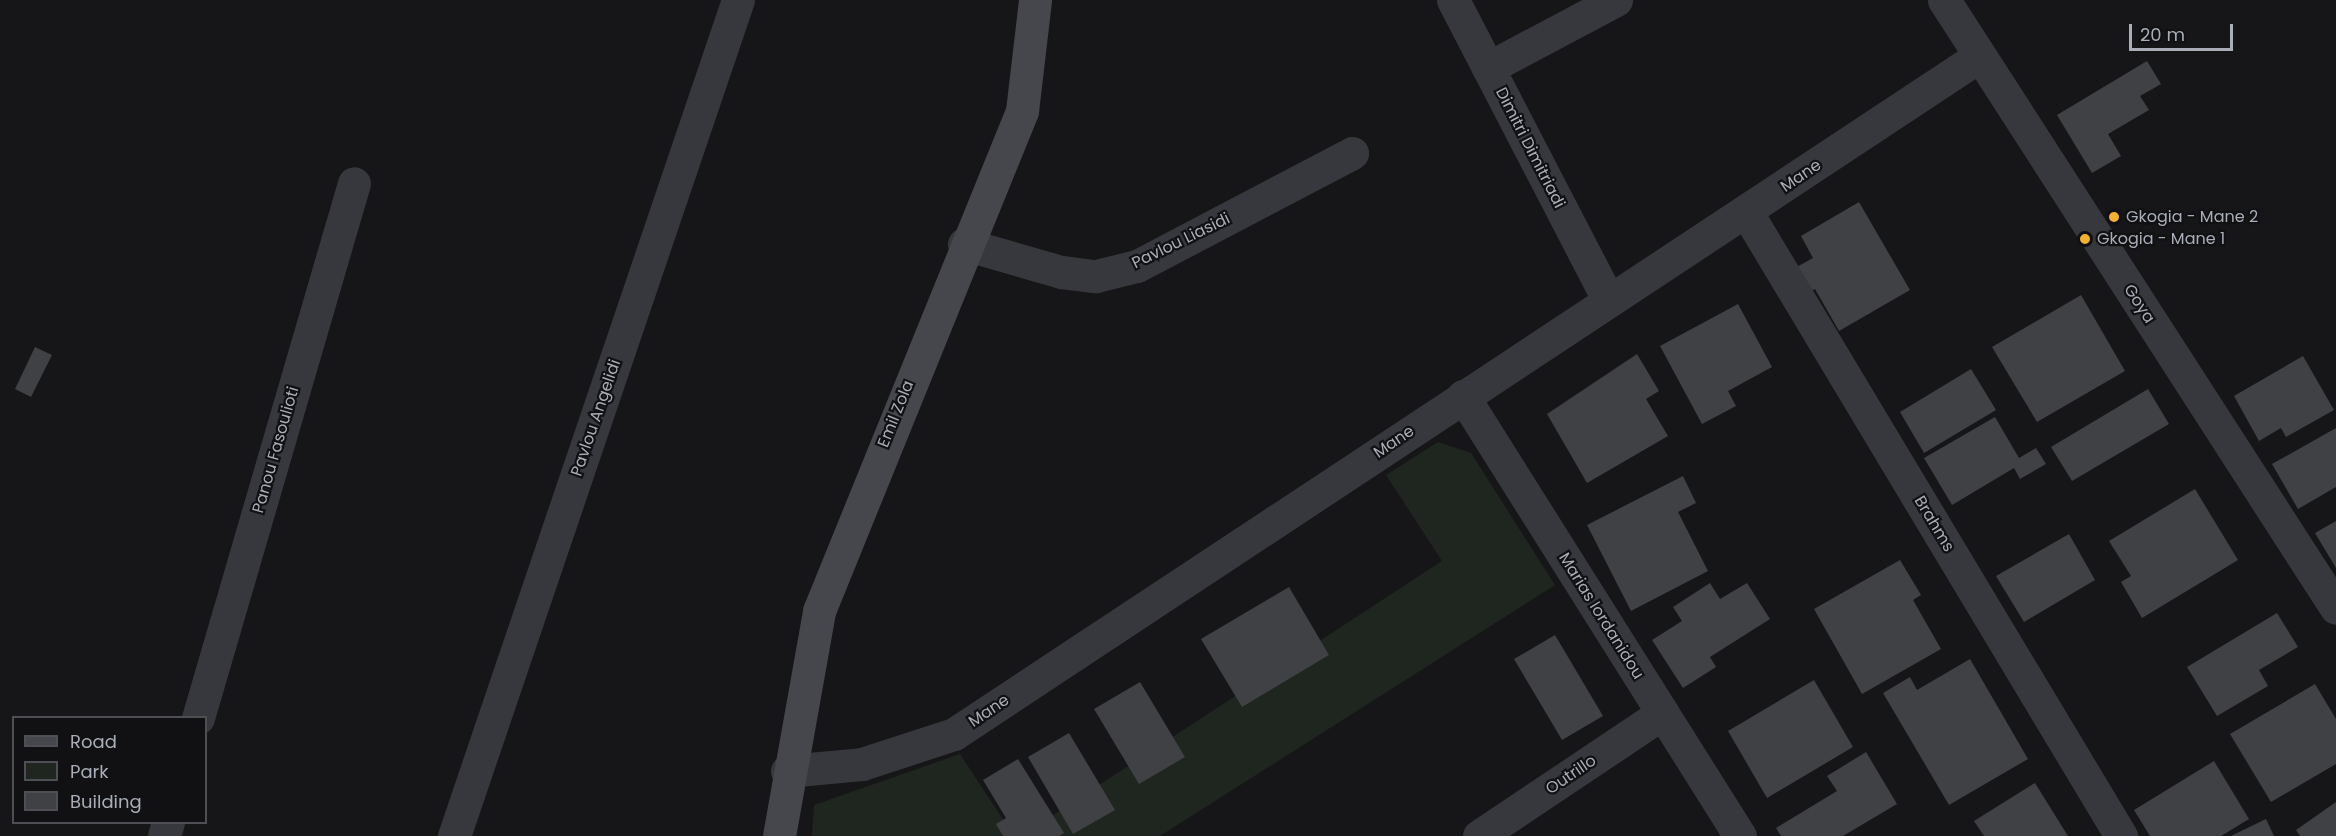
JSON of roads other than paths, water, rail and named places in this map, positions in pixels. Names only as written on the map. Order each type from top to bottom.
[{"type":"street","name":"Pavlou Angelidi","points":[[454,836],[738,0]]},
{"type":"street","name":"Emil Zola","points":[[779,836],[787,771],[819,611],[964,244],[1022,111],[1035,0]]},
{"type":"street","name":"Dimitri Dimitriadi","points":[[1453,0],[1607,297]]},
{"type":"street","points":[[1488,68],[1616,0]]},
{"type":"street","name":"Goya","points":[[1944,0],[1978,57],[2336,608]]},
{"type":"street","name":"Mane","points":[[787,771],[862,764],[954,734],[1463,396],[1607,297],[1747,213],[1978,57]]},
{"type":"street","name":"Pavlou Liasidi","points":[[964,244],[1061,272],[1096,276],[1137,266],[1352,153]]},
{"type":"street","name":"Panou Fasoulioti","points":[[198,716],[354,183]]},
{"type":"street","name":"Brahms","points":[[1747,213],[2121,836]]},
{"type":"street","name":"Marias Iordanidou","points":[[1463,396],[1740,836]]},
{"type":"street","name":"Outrillo","points":[[1479,836],[1663,713]]},
{"type":"place","name":"Gkogia - Mane 2","points":[[2114,217]]},
{"type":"place","name":"Gkogia - Mane 1","points":[[2085,239]]}]
